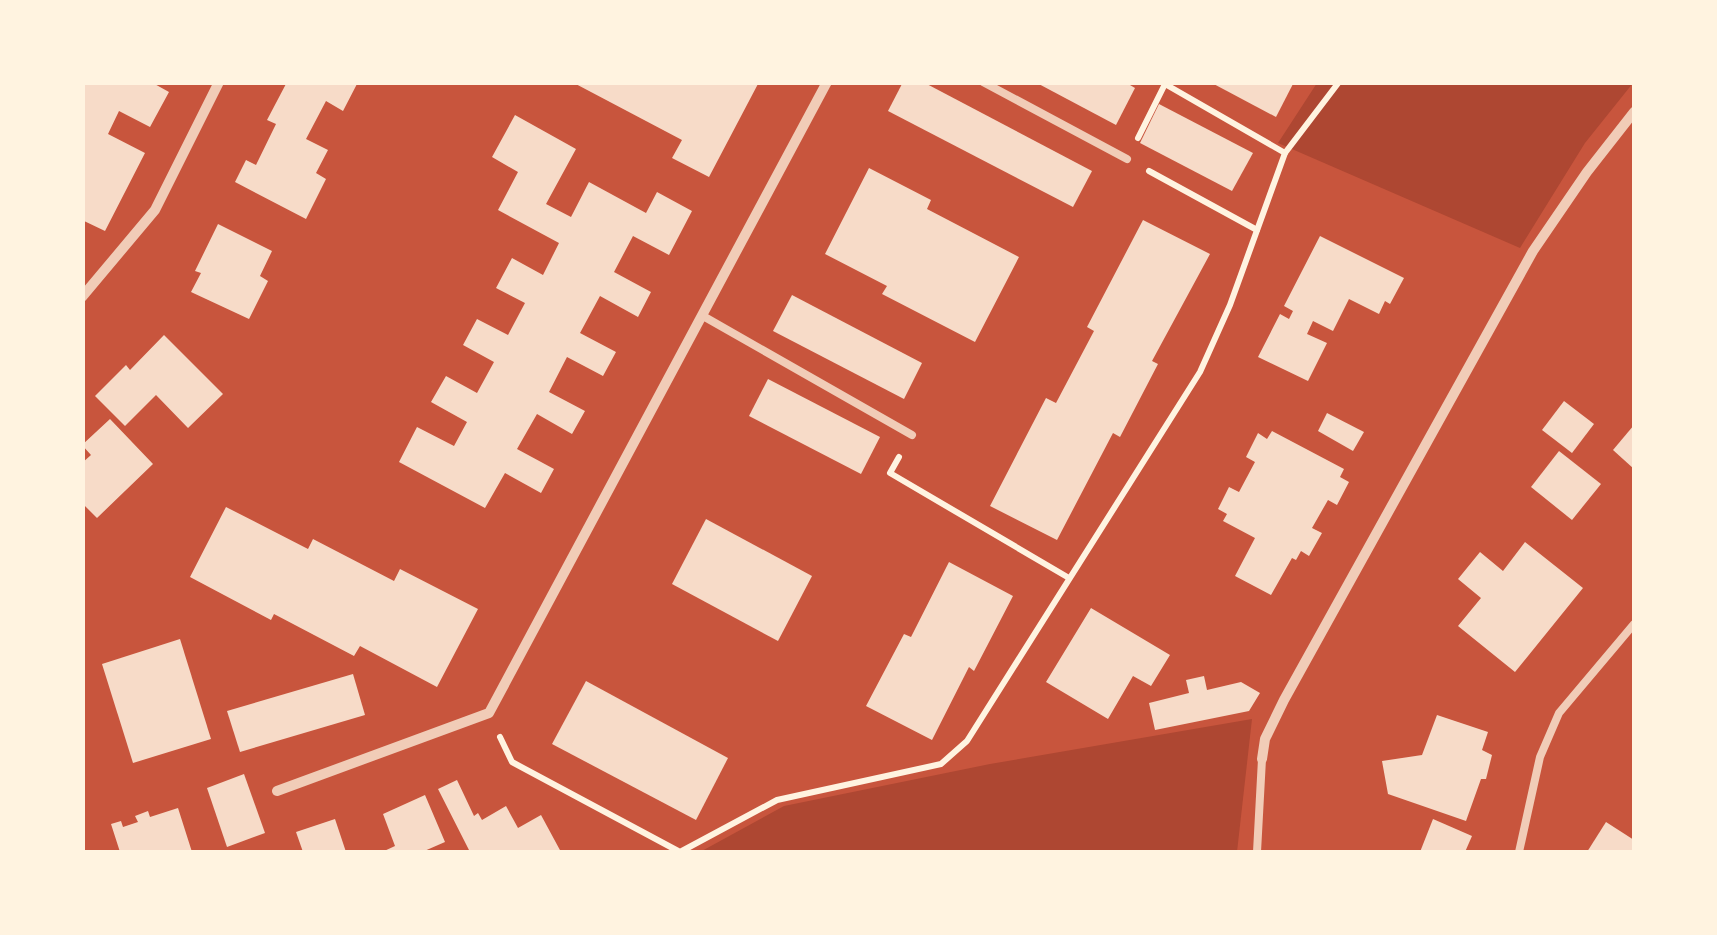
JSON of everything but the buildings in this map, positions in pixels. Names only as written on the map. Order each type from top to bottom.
[{"type":"street","points":[[82,297],[155,210],[219,82]]},
{"type":"street","points":[[277,791],[489,713],[827,82]]},
{"type":"street","points":[[1262,760],[1265,740],[1284,700],[1534,251],[1587,172],[1634,112]]},
{"type":"lane","points":[[983,82],[1127,159]]},
{"type":"lane","points":[[704,316],[912,435]]},
{"type":"lane","points":[[1520,852],[1540,757],[1559,712],[1634,624]]},
{"type":"lane","points":[[1257,852],[1262,760]]},
{"type":"path","points":[[489,713],[512,762],[680,852],[777,800],[941,764],[967,741],[1200,372],[1230,305],[1285,153],[1339,82]]},
{"type":"path","points":[[1257,230],[1127,159],[1164,83],[1285,153]]},
{"type":"path","points":[[912,435],[890,474],[1069,578]]},
{"type":"shaded area","points":[[1317,83],[1633,83],[1585,143],[1520,248],[1278,143]]},
{"type":"shaded area","points":[[1252,719],[1237,852],[700,852],[784,806],[990,764]]}]
